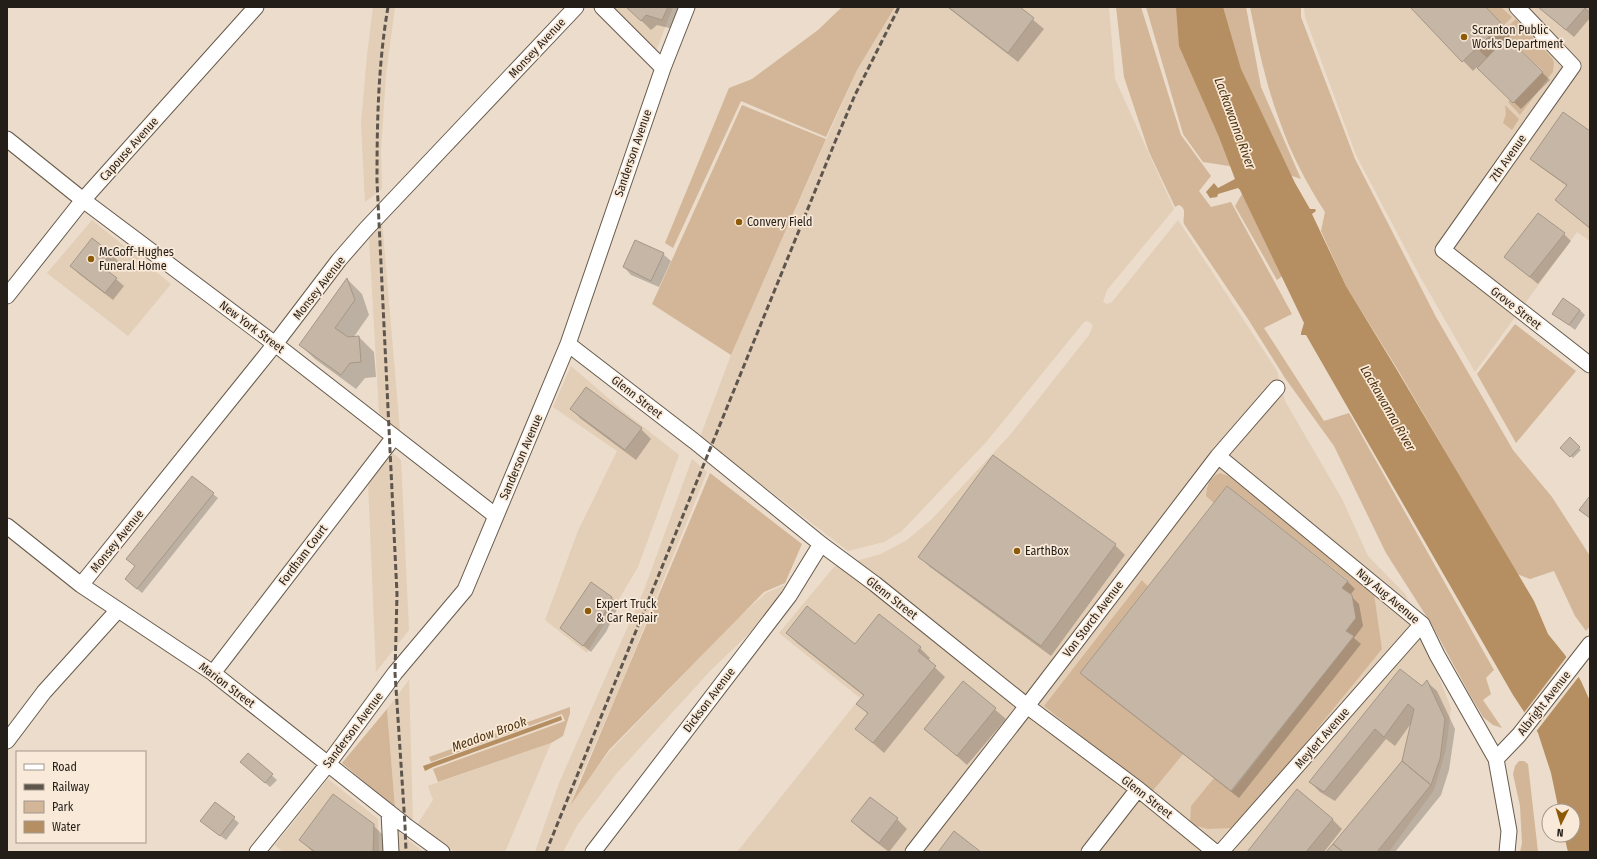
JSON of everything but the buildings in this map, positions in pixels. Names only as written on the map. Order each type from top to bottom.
[{"type":"street","name":"Capouse Avenue","points":[[7,296],[83,200],[256,7]]},
{"type":"street","name":"Monsey Avenue","points":[[81,585],[275,344],[339,260],[366,229],[576,7]]},
{"type":"street","points":[[602,7],[663,68]]},
{"type":"street","name":"Sanderson Avenue","points":[[257,852],[328,764],[395,673],[465,590],[568,344],[663,68],[686,7]]},
{"type":"street","name":"7th Avenue","points":[[1443,250],[1573,66],[1517,7]]},
{"type":"street","name":"New York Street","points":[[7,140],[83,200],[275,344],[496,516]]},
{"type":"street","name":"Grove Street","points":[[1443,250],[1590,365]]},
{"type":"street","name":"Glenn Street","points":[[568,344],[694,441],[821,544],[875,584],[1027,706],[1138,788],[1215,852]]},
{"type":"street","name":"Von Storch Avenue","points":[[913,852],[1027,706],[1218,456],[1277,388]]},
{"type":"street","name":"Fordham Court","points":[[213,673],[394,437]]},
{"type":"street","name":"Nay Aug Avenue","points":[[1218,456],[1422,624],[1437,655],[1496,759],[1508,831],[1507,852]]},
{"type":"street","name":"Marion Street","points":[[7,526],[81,585],[213,673],[442,852]]},
{"type":"street","name":"Dickson Avenue","points":[[593,852],[789,596],[821,544]]},
{"type":"street","points":[[7,741],[44,692],[118,610]]},
{"type":"street","name":"Meylert Avenue","points":[[1221,852],[1422,624]]},
{"type":"street","name":"Albright Avenue","points":[[1496,759],[1519,735],[1590,644]]},
{"type":"street","points":[[1089,852],[1138,788]]},
{"type":"street","points":[[389,812],[391,852]]},
{"type":"shaded area","points":[[373,7],[395,7],[386,74],[381,150],[382,189],[365,202],[361,124]]},
{"type":"shaded area","points":[[614,7],[673,7],[656,51]]},
{"type":"shaded area","points":[[895,7],[1109,7],[1115,79],[1174,209],[1107,290],[1103,302],[1107,304],[1112,302],[1178,220],[1277,371],[1285,401],[1342,499],[1368,556],[1406,595],[1451,708],[1446,750],[1434,790],[1389,852],[737,852],[860,698],[779,633],[834,567],[881,554],[907,540],[932,519],[1010,435],[1089,335],[1092,328],[1092,324],[1087,321],[1084,322],[987,441],[902,531],[884,542],[848,551],[700,437],[731,355],[857,70]],"holes":[[[1213,476],[1230,477],[1374,593],[1382,649],[1208,829],[1231,791],[1354,636],[1347,631],[1356,618],[1348,581],[1227,486],[1206,487]],[[1143,580],[1148,586],[1080,673]]]},
{"type":"shaded area","points":[[1304,7],[1486,7],[1502,24],[1502,27],[1509,14],[1501,7],[1590,7],[1590,241],[1577,232],[1475,372],[1422,280],[1356,155],[1305,17]],"holes":[[[1499,29],[1554,63],[1553,72],[1520,115],[1508,102],[1513,103],[1543,72]]]},
{"type":"shaded area","points":[[92,220],[171,284],[128,336],[47,273]]},
{"type":"shaded area","points":[[382,220],[400,431],[379,413],[369,238]]},
{"type":"shaded area","points":[[571,366],[622,410],[679,455],[638,567],[587,653],[545,620],[578,531],[617,451],[553,407]]},
{"type":"shaded area","points":[[387,454],[394,454],[401,460],[409,630],[376,672],[368,481]]},
{"type":"shaded area","points":[[692,459],[707,472],[617,694],[580,778],[570,805],[586,781],[610,751],[736,620],[766,593],[785,585],[761,622],[711,670],[616,774],[578,824],[563,852],[535,852],[559,783],[644,590]]},
{"type":"shaded area","points":[[409,680],[413,823],[395,808],[387,709]]},
{"type":"shaded area","points":[[551,743],[505,852],[455,852],[417,825],[433,800],[428,786]]},
{"type":"shaded area","points":[[328,779],[378,819],[379,852],[283,852],[275,845]]},
{"type":"shaded area","points":[[394,828],[423,852],[395,852]]},
{"type":"green space","points":[[842,7],[895,7],[857,70],[826,137],[741,101],[673,248],[665,243],[729,88],[752,79],[818,30]]},
{"type":"green space","points":[[1116,7],[1141,7],[1181,135],[1211,176],[1199,191],[1211,207],[1231,202],[1292,314],[1264,328],[1324,421],[1349,413],[1494,670],[1486,678],[1491,694],[1483,700],[1502,728],[1493,725],[1483,717],[1432,625],[1386,553],[1334,446],[1285,378],[1248,319],[1184,224],[1184,211],[1179,205],[1175,207],[1149,152],[1124,77]]},
{"type":"green space","points":[[1146,7],[1246,7],[1261,87],[1301,179],[1289,175],[1203,162],[1183,134]]},
{"type":"green space","points":[[1250,7],[1301,7],[1301,17],[1355,159],[1436,317],[1513,450],[1552,497],[1590,556],[1590,626],[1586,631],[1575,616],[1554,571],[1530,579],[1517,574],[1398,370],[1346,286],[1321,231],[1325,212],[1294,157],[1275,108],[1263,65]]},
{"type":"green space","points":[[1486,7],[1501,7],[1512,17],[1502,27],[1502,24]]},
{"type":"green space","points":[[1516,19],[1552,58],[1554,63],[1553,72],[1520,115],[1508,102],[1510,100],[1513,102],[1543,71],[1507,37],[1487,58],[1477,48],[1499,29],[1503,31]]},
{"type":"green space","name":"Convery Field","points":[[742,105],[826,139],[731,355],[652,304]]},
{"type":"green space","points":[[1505,105],[1519,119],[1512,130],[1503,123],[1506,114]]},
{"type":"green space","points":[[1242,194],[1288,272],[1277,280],[1235,206]]},
{"type":"green space","points":[[1515,324],[1576,371],[1516,443],[1477,374]]},
{"type":"green space","points":[[710,473],[802,544],[785,583],[764,592],[609,750],[570,806]]},
{"type":"green space","points":[[1220,473],[1230,477],[1374,593],[1382,649],[1243,820],[1232,828],[1208,829],[1190,824],[1191,806],[1214,778],[1232,791],[1354,636],[1346,631],[1356,618],[1352,595],[1342,588],[1348,580],[1227,486],[1214,503],[1206,496],[1209,482],[1213,477]]},
{"type":"green space","points":[[1142,580],[1148,586],[1080,673],[1183,754],[1151,793],[1044,706]]},
{"type":"green space","points":[[570,707],[570,713],[563,736],[551,743],[438,782],[433,769],[565,721],[562,714],[431,762],[429,757]]},
{"type":"green space","points":[[387,709],[395,808],[342,763]]},
{"type":"green space","points":[[1519,761],[1524,761],[1528,764],[1538,852],[1520,852],[1522,843],[1520,806],[1513,774],[1515,766]]},
{"type":"water","name":"Lackawanna River","points":[[1176,7],[1223,7],[1241,69],[1295,183],[1310,209],[1315,209],[1316,211],[1312,214],[1346,286],[1534,601],[1548,634],[1565,655],[1581,681],[1590,701],[1590,852],[1568,852],[1566,843],[1581,843],[1581,803],[1557,803],[1551,773],[1538,733],[1513,695],[1306,335],[1301,335],[1304,323],[1240,190],[1238,188],[1218,194],[1217,197],[1210,198],[1206,192],[1214,183],[1218,188],[1235,179],[1219,137],[1179,46]]},
{"type":"water","points":[[561,716],[562,720],[425,771],[423,766]]},
{"type":"pier","points":[[1568,655],[1580,675],[1535,733],[1523,714]]},
{"type":"railway","points":[[388,7],[380,72],[377,181],[397,594],[395,673],[406,852]]},
{"type":"railway","points":[[546,852],[835,142],[855,95],[899,7]]},
{"type":"place","name":"Scranton Public Works Department","points":[[1464,37]]},
{"type":"place","name":"Convery Field","points":[[739,222]]},
{"type":"place","name":"McGoff-Hughes Funeral Home","points":[[91,259]]},
{"type":"place","name":"EarthBox","points":[[1017,551]]},
{"type":"place","name":"Expert Truck & Car Repair","points":[[588,611]]},
{"type":"water label","name":"Meadow Brook","points":[[489,734]]}]
